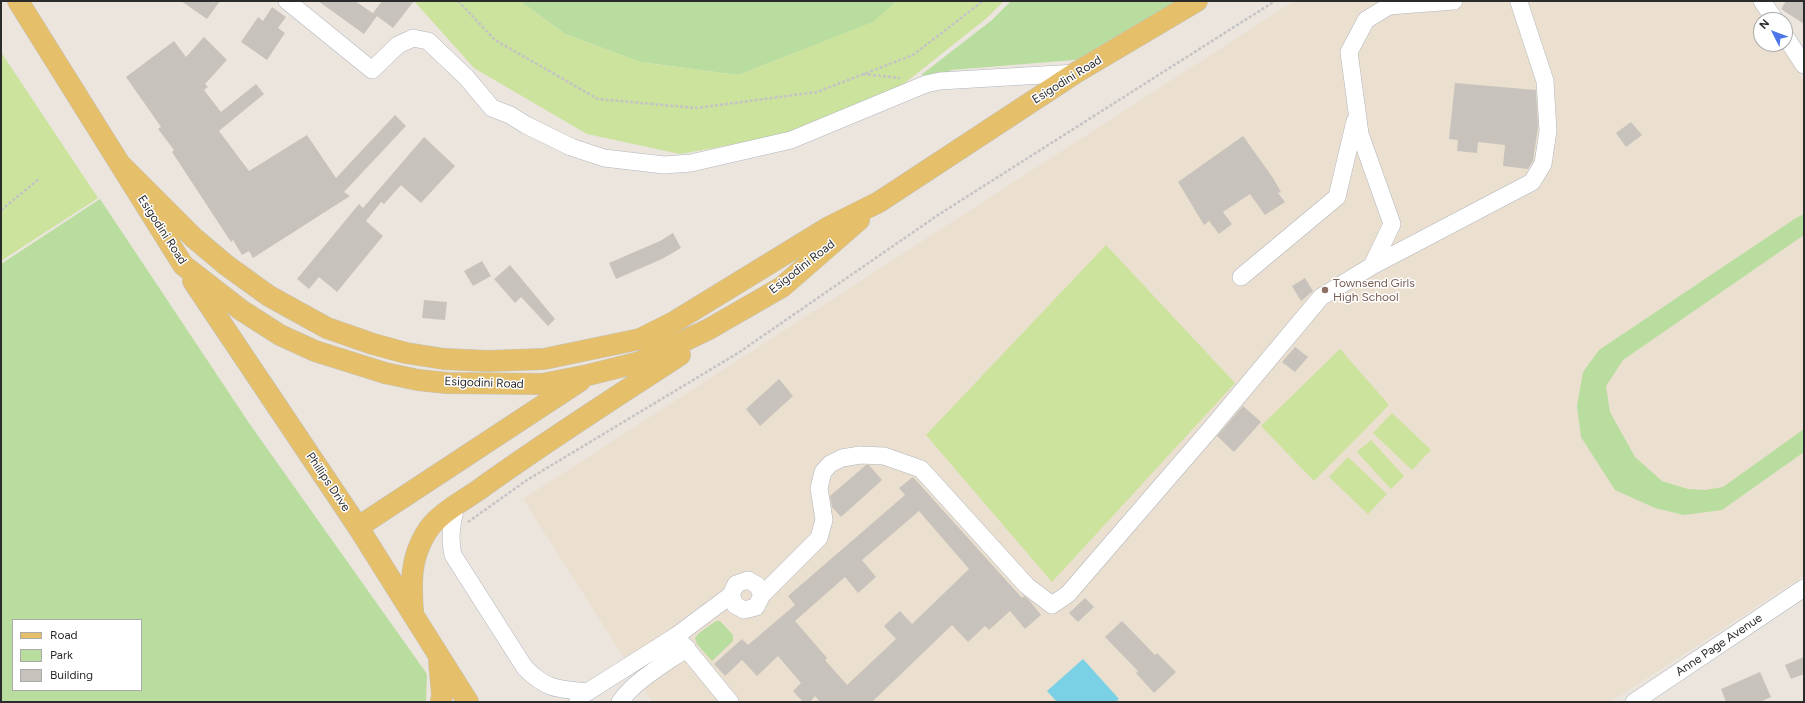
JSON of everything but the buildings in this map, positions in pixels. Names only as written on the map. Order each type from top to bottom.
[{"type":"main road","name":"Esigodini Road","points":[[121,165],[194,238],[226,265],[269,296],[327,328],[373,344],[406,353],[444,359],[488,361],[544,359],[640,339],[674,322],[829,227],[879,202],[1077,72],[1197,1]]},
{"type":"main road","name":"Esigodini Road","points":[[18,3],[183,265],[241,310],[280,334],[315,351],[385,373],[418,380],[505,385],[542,384],[588,376],[640,362],[709,329],[782,286],[879,202]]},
{"type":"main road","name":"Phillips Drive","points":[[183,265],[358,527],[468,702]]},
{"type":"main road","points":[[414,617],[411,582],[418,549],[426,531],[439,518],[519,461],[782,286]]},
{"type":"main road","points":[[358,527],[588,376],[640,339]]},
{"type":"main road","points":[[439,658],[442,694],[441,702]]},
{"type":"street","points":[[287,1],[372,70],[398,45],[414,38],[428,41],[466,77],[492,108],[510,115],[526,125],[571,147],[604,158],[636,163],[664,165],[691,163],[791,140],[926,84],[940,81],[1077,72]]},
{"type":"street","points":[[1372,266],[1392,224],[1360,134],[1356,117],[1349,52],[1366,20],[1389,6],[1454,1]]},
{"type":"street","points":[[620,702],[625,695],[731,595],[736,584],[748,580],[757,585],[762,595],[819,538],[824,520],[819,488],[823,472],[830,464],[842,458],[860,455],[884,456],[921,469],[1027,586],[1052,605],[1068,594],[1213,426],[1321,297],[1372,266],[1532,182],[1543,164],[1548,131],[1545,81],[1518,1]]},
{"type":"street","points":[[1762,1],[1770,12]]},
{"type":"street","points":[[1793,48],[1804,65]]},
{"type":"street","points":[[1241,277],[1337,197],[1356,117]]},
{"type":"street","points":[[456,506],[451,532],[453,555],[525,668],[538,681],[550,687],[588,692]]},
{"type":"street","name":"Anne Page Avenue","points":[[1634,702],[1804,588]]},
{"type":"street","points":[[572,702],[681,642]]},
{"type":"street","points":[[681,642],[730,702]]},
{"type":"path","points":[[458,1],[495,40],[598,99],[696,108],[816,92],[913,55],[983,1]]},
{"type":"path","points":[[451,532],[462,526],[527,480],[738,352],[938,214],[1275,1]]},
{"type":"path","points":[[1,210],[39,179]]},
{"type":"shaded area","name":"Townsend Girls High School","points":[[1294,1],[1752,1],[1759,12],[1753,12],[1753,52],[1785,52],[1804,81],[1804,576],[1610,702],[652,702],[523,499]]},
{"type":"green space","points":[[414,1],[520,1],[565,34],[640,62],[738,75],[873,22],[897,1],[1004,1],[988,17],[891,94],[807,131],[680,154],[587,134],[474,68]]},
{"type":"green space","points":[[520,1],[897,1],[874,22],[738,75],[640,62],[565,34]]},
{"type":"green space","points":[[1011,1],[1186,1],[1086,59],[951,70],[942,76],[921,75],[992,20]]},
{"type":"green space","points":[[1,52],[98,198],[1,261]]},
{"type":"green space","points":[[100,199],[249,423],[427,674],[426,702],[1,702],[1,264]]},
{"type":"green space","points":[[1804,214],[1804,235],[1623,360],[1606,386],[1610,412],[1635,457],[1662,481],[1688,489],[1705,490],[1723,487],[1804,429],[1804,452],[1722,510],[1684,515],[1655,508],[1615,490],[1581,437],[1577,406],[1583,372],[1599,350]]},
{"type":"green space","points":[[1106,245],[1235,383],[1052,582],[926,435]]},
{"type":"green space","points":[[1340,349],[1389,405],[1314,481],[1261,426]]},
{"type":"green space","points":[[1392,413],[1431,450],[1412,470],[1373,433]]},
{"type":"green space","points":[[1371,440],[1404,476],[1391,489],[1357,452]]},
{"type":"green space","points":[[1348,457],[1387,494],[1368,514],[1329,477]]},
{"type":"green space","points":[[716,621],[720,621],[733,635],[733,641],[712,661],[697,644],[695,638],[699,633]]},
{"type":"water","points":[[1083,659],[1119,699],[1115,702],[1057,702],[1047,691]]},
{"type":"place","name":"Townsend Girls High School","points":[[1325,290]]}]
